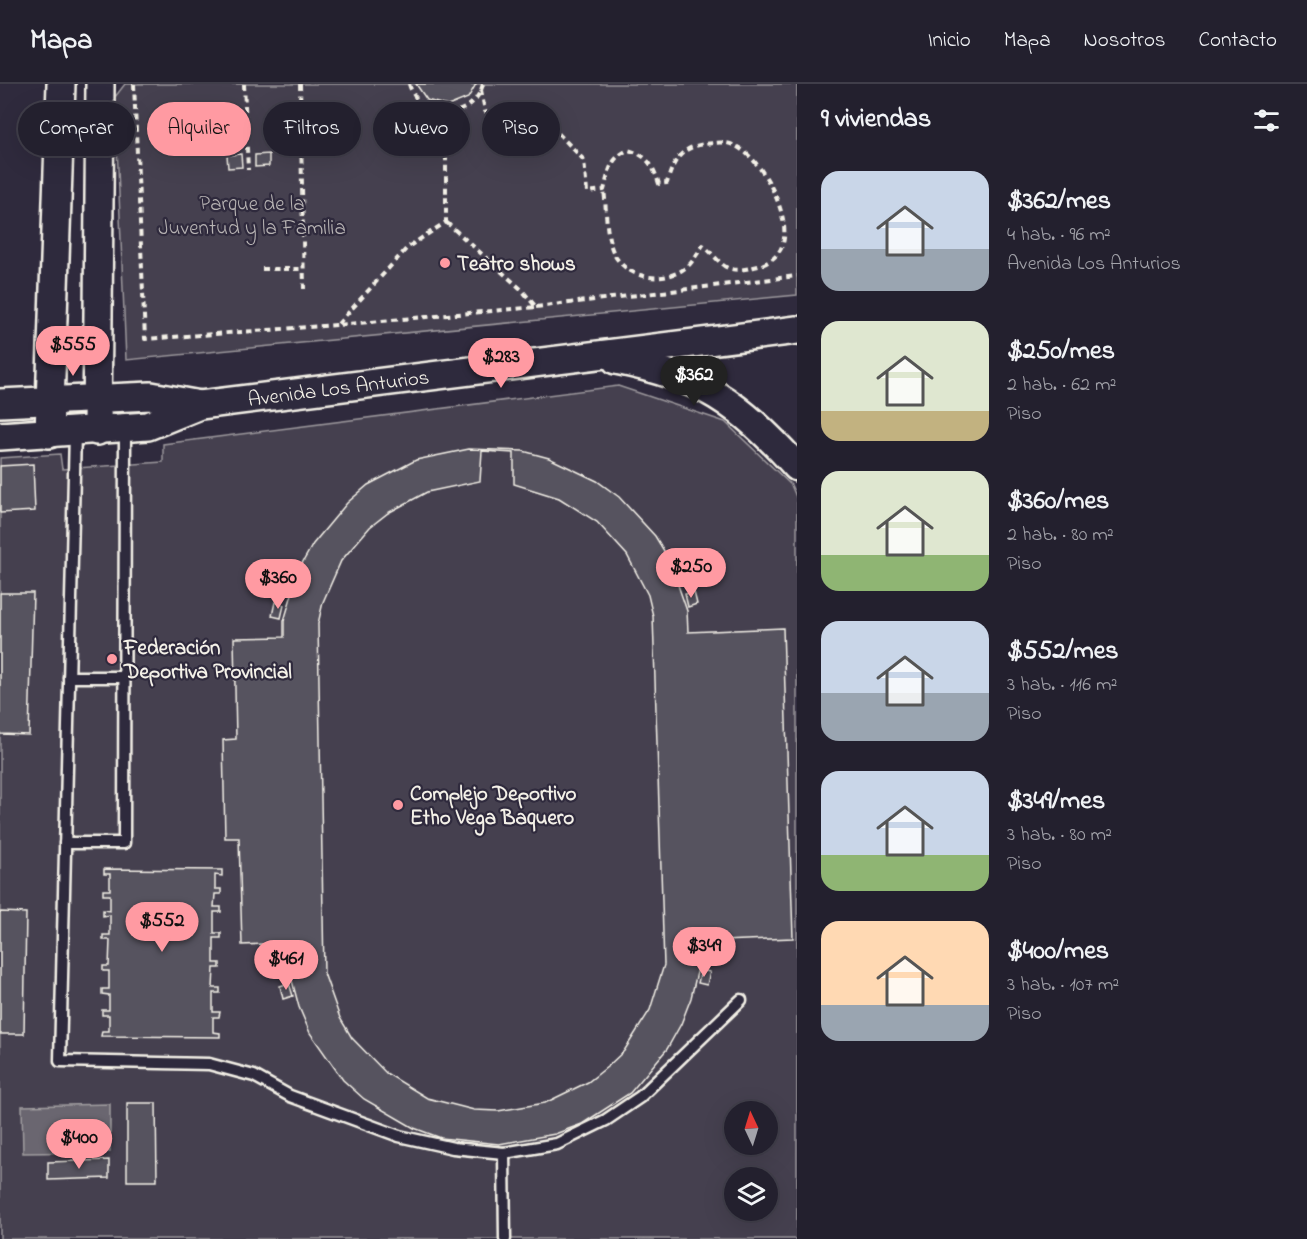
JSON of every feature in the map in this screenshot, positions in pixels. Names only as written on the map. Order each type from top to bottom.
[{"type":"street","points":[[61,84],[51,400],[74,432],[97,398],[100,84]]},
{"type":"street","points":[[57,212],[99,214]]},
{"type":"street","name":"Avenida Los Anturios","points":[[0,436],[148,426],[200,405],[797,330]]},
{"type":"street","points":[[588,355],[653,367],[698,383],[732,404],[772,439],[797,467]]},
{"type":"street","name":"Avenida Los Anturios","points":[[0,403],[151,396],[200,405]]},
{"type":"lane","points":[[65,843],[124,843],[125,428]]},
{"type":"lane","points":[[74,432],[60,1061],[209,1064],[254,1076],[290,1096],[399,1136],[453,1148],[504,1153],[557,1144],[606,1120],[640,1097],[741,1000]]},
{"type":"lane","points":[[69,677],[125,676]]},
{"type":"lane","points":[[504,1153],[505,1239]]},
{"type":"path","points":[[134,84],[145,339],[536,307],[797,276]]},
{"type":"path","points":[[244,84],[248,170]]},
{"type":"path","points":[[300,84],[304,289]]},
{"type":"path","points":[[409,84],[419,102]]},
{"type":"path","points":[[470,103],[483,84]]},
{"type":"path","points":[[481,90],[485,111],[502,130],[554,129],[584,160],[587,192],[604,190]]},
{"type":"path","points":[[733,144],[751,157],[764,171],[782,220],[784,238],[778,252],[768,264],[744,270],[723,265],[703,245],[689,265],[674,275],[653,278],[632,273],[615,255],[607,228],[604,190],[610,165],[616,156],[628,150],[642,154],[651,162],[659,184],[667,183],[679,154],[693,146],[733,144]]},
{"type":"path","points":[[446,156],[446,222],[521,289],[536,307]]},
{"type":"path","points":[[337,325],[408,247],[446,222]]},
{"type":"path","points":[[262,269],[304,269]]},
{"type":"green space","name":"Parque de la Juventud y la Familia","points":[[125,84],[797,84],[797,295],[126,360],[117,156],[135,156],[135,102],[115,102],[115,97]]},
{"type":"green space","name":"Complejo Deportivo Etho Vega Baquero","points":[[618,386],[725,422],[791,485],[797,499],[797,1239],[0,1239],[0,458],[60,454],[62,469],[163,462],[163,444]]},
{"type":"shaded area","points":[[110,1104],[110,1152],[23,1153],[22,1106]]},
{"type":"building","points":[[416,84],[476,84],[468,98],[458,102],[427,100]]},
{"type":"building","points":[[255,155],[269,156],[269,166],[255,167]]},
{"type":"building","points":[[227,156],[241,156],[242,167],[228,168]]},
{"type":"building","points":[[469,449],[523,451],[549,458],[597,481],[619,497],[655,536],[669,559],[687,611],[688,632],[783,628],[793,938],[697,942],[698,968],[691,998],[681,1024],[667,1049],[630,1093],[582,1124],[555,1134],[499,1144],[441,1138],[414,1128],[364,1099],[343,1080],[310,1033],[299,1007],[291,977],[290,943],[242,945],[239,838],[225,838],[223,740],[236,739],[234,638],[284,637],[284,621],[300,567],[313,544],[347,503],[368,485],[416,460]],"holes":[[[482,451],[514,453],[514,484],[559,498],[597,522],[627,555],[648,595],[653,616],[664,965],[650,1010],[624,1051],[588,1082],[545,1103],[498,1111],[474,1110],[427,1098],[386,1073],[352,1038],[340,1018],[324,973],[318,624],[323,602],[341,561],[370,527],[388,513],[427,492],[480,481]]]},
{"type":"building","points":[[33,464],[35,511],[0,513],[0,466]]},
{"type":"building","points":[[694,592],[697,604],[688,607],[685,594]]},
{"type":"building","points":[[0,593],[33,593],[29,735],[0,734]]},
{"type":"building","points":[[275,602],[284,605],[281,618],[272,616]]},
{"type":"building","points":[[104,869],[222,870],[222,876],[215,875],[215,889],[221,889],[221,894],[215,894],[214,907],[221,907],[221,912],[214,912],[214,933],[221,933],[221,938],[214,938],[214,963],[220,963],[220,968],[214,968],[213,988],[220,988],[220,993],[213,993],[213,1012],[220,1012],[219,1017],[213,1017],[213,1032],[220,1033],[220,1037],[101,1036],[102,1031],[109,1031],[109,1015],[102,1015],[102,1010],[109,1010],[109,995],[102,994],[102,989],[109,989],[109,971],[103,971],[103,966],[109,966],[110,940],[103,940],[103,935],[110,935],[110,915],[103,916],[103,910],[110,911],[110,895],[103,895],[103,890],[110,890],[110,874],[104,874]]},
{"type":"building","points":[[0,912],[26,913],[24,1034],[0,1034]]},
{"type":"building","points":[[701,970],[710,972],[707,985],[698,983]]},
{"type":"building","points":[[289,983],[293,996],[283,999],[280,986]]},
{"type":"building","points":[[127,1103],[156,1103],[157,1181],[127,1181]]},
{"type":"building","points":[[109,1160],[109,1178],[48,1180],[48,1162]]},
{"type":"place","name":"Teatro shows","points":[[445,263]]},
{"type":"place","name":"Federación Deportiva Provincial","points":[[112,659]]},
{"type":"place","name":"Complejo Deportivo Etho Vega Baquero","points":[[398,805]]}]
